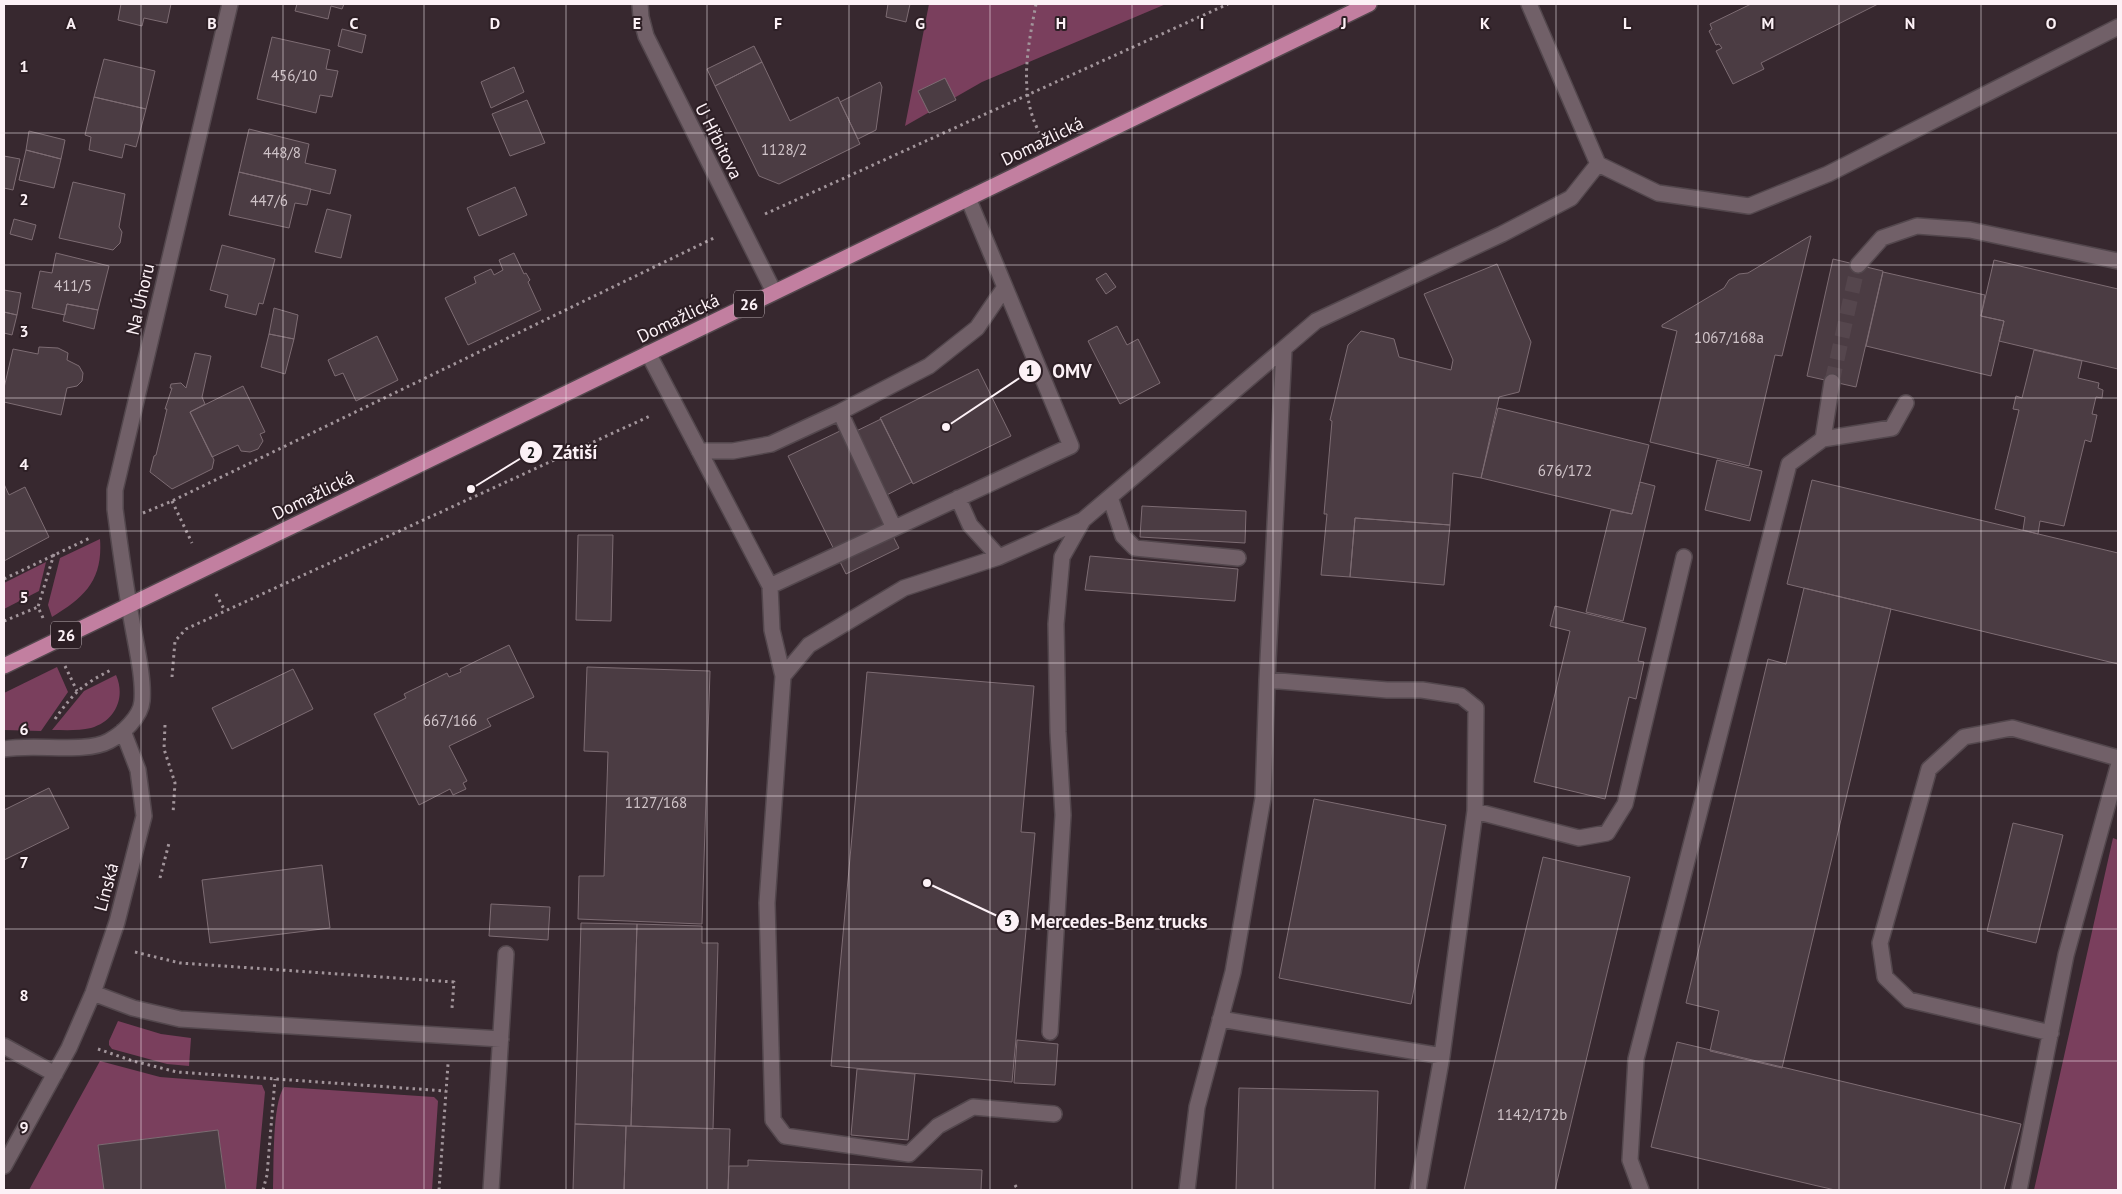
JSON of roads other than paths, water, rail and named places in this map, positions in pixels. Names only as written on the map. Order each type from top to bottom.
[{"type":"main road","name":"Domažlická","points":[[4,666],[1368,4]]},
{"type":"street","name":"Na Úhoru","points":[[129,605],[117,525],[115,490],[118,468],[230,4]]},
{"type":"street","name":"U Hřbitova","points":[[640,4],[640,17],[646,36],[774,292]]},
{"type":"street","points":[[1529,4],[1598,164],[1658,193],[1749,206],[1828,174],[2118,27]]},
{"type":"street","points":[[783,676],[809,644],[904,588],[999,557],[1083,520],[1316,321],[1502,234],[1570,198],[1598,164]]},
{"type":"street","points":[[770,586],[1071,446],[968,198]]},
{"type":"street","points":[[1858,265],[1882,238],[1917,226],[1970,230],[2118,261]]},
{"type":"street","points":[[699,451],[733,451],[771,444],[840,412],[929,366],[977,328],[1005,286]]},
{"type":"street","points":[[1187,1190],[1197,1107],[1232,972],[1263,798],[1267,680],[1284,349]]},
{"type":"street","points":[[648,353],[770,586],[772,630],[783,676],[767,903],[773,1120],[785,1136],[909,1154],[938,1126],[972,1107],[1054,1114]]},
{"type":"street","points":[[1823,439],[1832,382]]},
{"type":"street","points":[[1641,1190],[1630,1160],[1636,1059],[1789,464],[1823,439],[1892,428],[1906,403]]},
{"type":"street","points":[[840,412],[894,528]]},
{"type":"street","points":[[1110,497],[1123,536],[1135,548],[1238,558]]},
{"type":"street","points":[[958,498],[970,525],[999,557]]},
{"type":"street","points":[[1050,1032],[1063,815],[1058,732],[1056,624],[1062,557],[1083,520]]},
{"type":"street","points":[[1475,810],[1578,838],[1607,833],[1625,804],[1684,557]]},
{"type":"street","points":[[4,749],[37,747],[86,748],[108,741],[124,731],[135,718],[143,702],[129,605]]},
{"type":"street","points":[[1267,680],[1387,690],[1422,690],[1461,696],[1476,708],[1475,810],[1442,1056],[1418,1190]]},
{"type":"street","points":[[2051,1033],[1909,1000],[1884,977],[1880,943],[1929,769],[1964,737],[2012,728],[2118,758]]},
{"type":"street","name":"Línská","points":[[4,1166],[69,1048],[93,993],[117,922],[144,816],[138,770],[124,731]]},
{"type":"street","points":[[2019,1190],[2066,955],[2118,767]]},
{"type":"street","points":[[491,1190],[506,954]]},
{"type":"street","points":[[93,993],[133,1008],[180,1019],[501,1039]]},
{"type":"street","points":[[1220,1018],[1442,1056]]},
{"type":"street","points":[[4,1046],[55,1074]]},
{"type":"tunnel","points":[[1832,382],[1858,265]]},
{"type":"place","name":"OMV","points":[[946,427]]},
{"type":"place","name":"Zátiší","points":[[471,489]]},
{"type":"place","name":"Mercedes-Benz trucks","points":[[927,883]]}]
